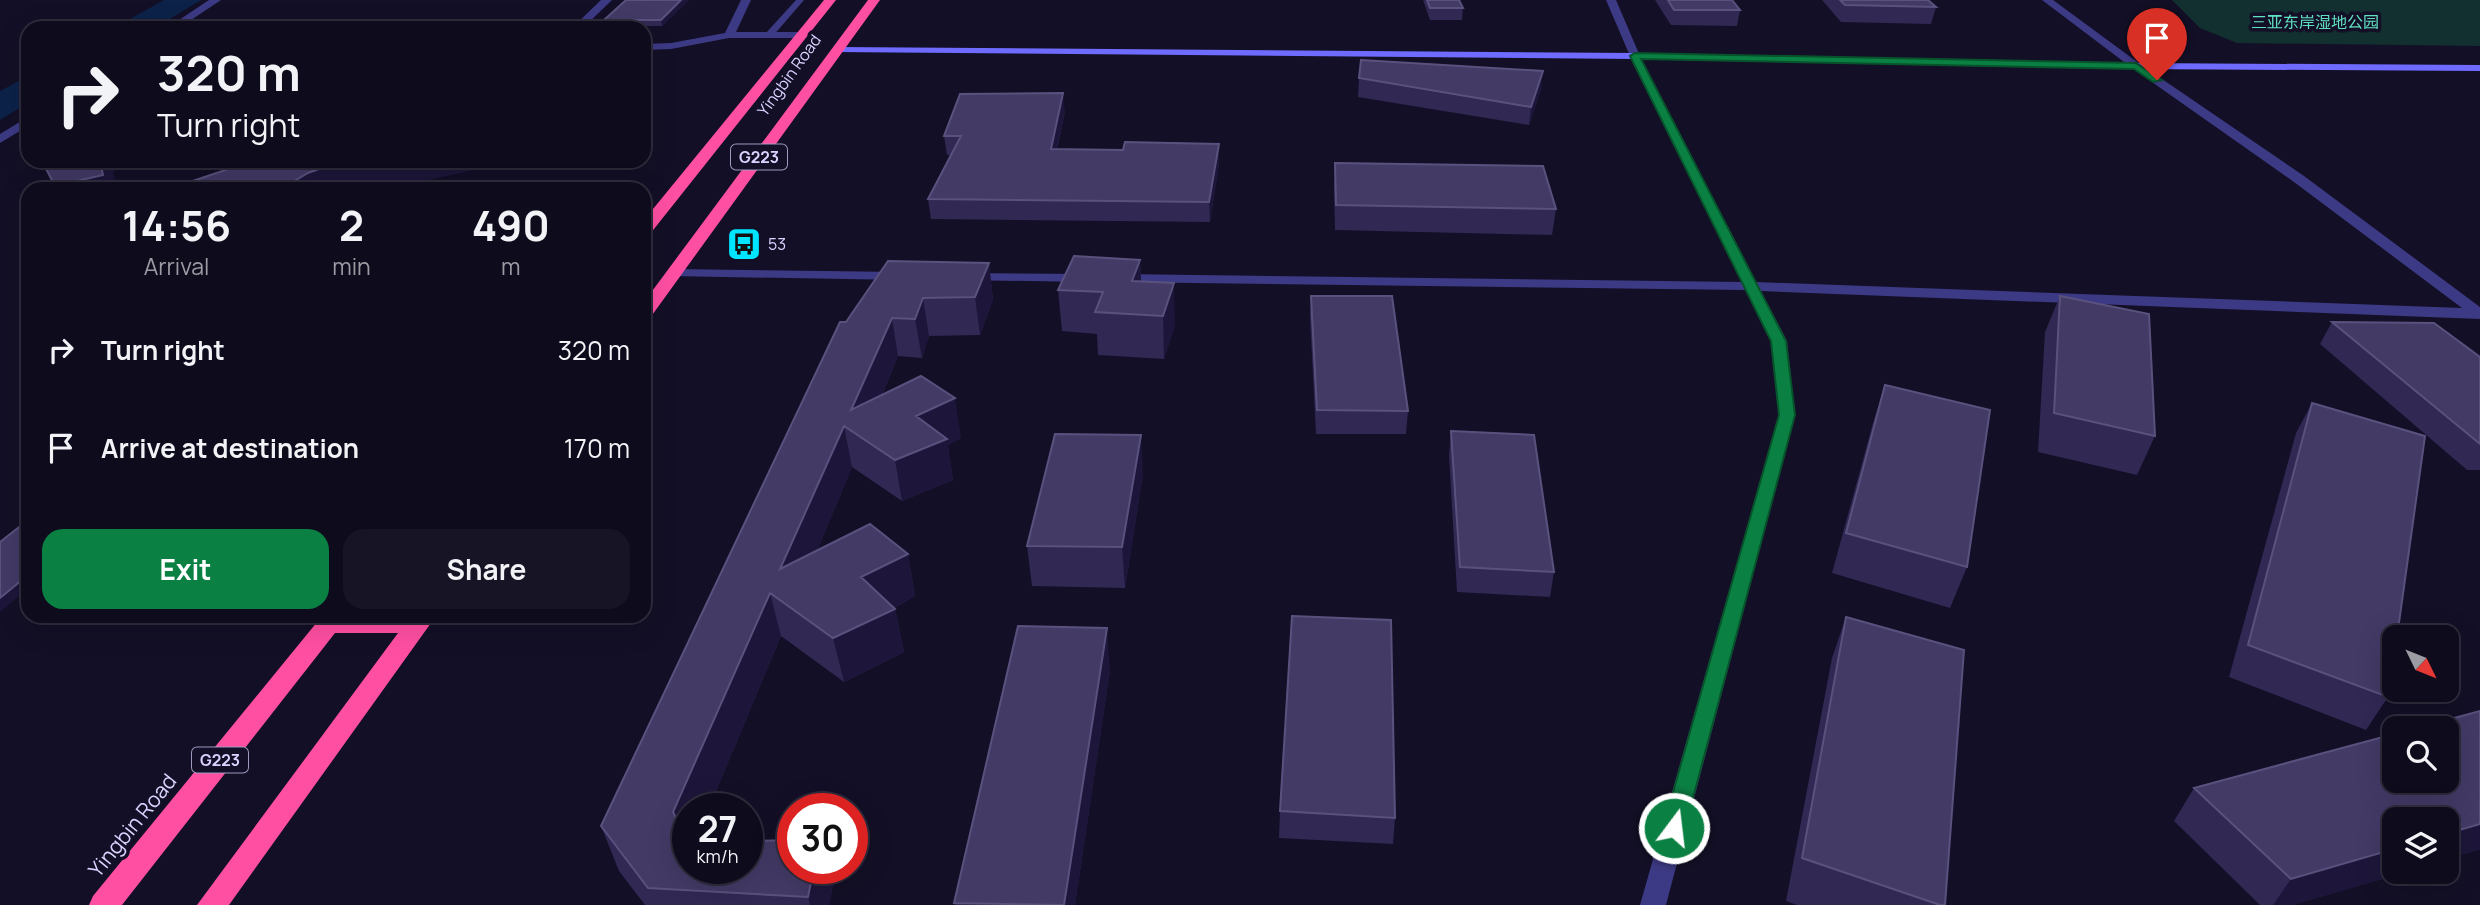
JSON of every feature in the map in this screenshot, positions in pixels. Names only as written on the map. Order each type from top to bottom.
[{"type":"highway","name":"Yingbin Road","points":[[651,222],[830,0]]},
{"type":"highway","name":"Yingbin Road","points":[[651,304],[874,0]]},
{"type":"highway","name":"Yingbin Road","points":[[109,899],[330,623]]},
{"type":"highway","points":[[212,905],[419,623]]},
{"type":"street","points":[[183,21],[216,0]]},
{"type":"street","points":[[584,21],[607,0]]},
{"type":"street","points":[[729,35],[746,0]]},
{"type":"street","points":[[1611,0],[1635,56],[1779,341],[1787,415],[1653,905]]},
{"type":"street","points":[[2048,0],[2136,66],[2299,178],[2479,314]]},
{"type":"street","points":[[651,47],[671,46],[729,35]]},
{"type":"street","points":[[651,38],[801,35]]},
{"type":"street","points":[[838,50],[1635,56],[2136,66],[2480,68]]},
{"type":"street","points":[[0,139],[21,126]]},
{"type":"street","points":[[674,273],[912,276]]},
{"type":"street","points":[[954,276],[1749,286],[2479,314]]},
{"type":"street","points":[[89,905],[109,899]]},
{"type":"lane","points":[[769,35],[800,0]]},
{"type":"green space","name":"三亚东岸湿地公园","points":[[2172,0],[2480,0],[2480,46],[2237,43],[2200,28]]},
{"type":"water","points":[[164,0],[201,0],[166,21],[126,21]]},
{"type":"water","points":[[21,80],[21,107],[0,120],[0,91]]},
{"type":"building","points":[[626,0],[681,0],[661,20],[604,20]]},
{"type":"building","points":[[1427,0],[1459,0],[1463,8],[1430,8]]},
{"type":"building","points":[[1668,0],[1732,0],[1740,10],[1674,10]]},
{"type":"building","points":[[1840,0],[1928,0],[1936,7],[1845,5]]},
{"type":"building","points":[[1361,60],[1543,71],[1531,107],[1359,78]]},
{"type":"building","points":[[1063,93],[1051,149],[1123,150],[1125,142],[1219,144],[1209,202],[928,199],[961,136],[944,136],[960,94]]},
{"type":"building","points":[[1335,163],[1543,166],[1556,209],[1336,205]]},
{"type":"building","points":[[46,168],[102,168],[103,175],[72,182],[53,182]]},
{"type":"building","points":[[231,168],[322,168],[293,182],[190,182]]},
{"type":"building","points":[[1074,256],[1140,260],[1132,281],[1174,283],[1163,316],[1095,312],[1103,292],[1058,290]]},
{"type":"building","points":[[888,261],[989,263],[975,297],[923,298],[915,319],[892,318],[851,410],[921,376],[955,398],[916,416],[947,439],[895,460],[844,426],[780,569],[870,524],[908,554],[861,577],[895,609],[833,638],[770,593],[681,793],[672,793],[672,884],[763,884],[763,841],[777,840],[777,884],[811,884],[808,897],[648,888],[601,826],[840,322],[846,322]]},
{"type":"building","points":[[1311,296],[1392,296],[1408,411],[1317,410]]},
{"type":"building","points":[[2060,296],[2149,314],[2155,436],[2054,413]]},
{"type":"building","points":[[2332,322],[2434,323],[2480,357],[2480,444]]},
{"type":"building","points":[[1885,385],[1990,410],[1967,567],[1846,533]]},
{"type":"building","points":[[2312,403],[2425,436],[2399,625],[2382,625],[2382,695],[2248,645]]},
{"type":"building","points":[[1451,431],[1534,435],[1554,572],[1460,567]]},
{"type":"building","points":[[1055,434],[1141,435],[1122,547],[1027,546]]},
{"type":"building","points":[[21,526],[21,581],[0,598],[0,542]]},
{"type":"building","points":[[1292,616],[1391,620],[1395,818],[1280,811]]},
{"type":"building","points":[[1846,617],[1964,650],[1945,905],[1802,858]]},
{"type":"building","points":[[1018,626],[1107,628],[1064,905],[954,903]]},
{"type":"building","points":[[2480,711],[2480,824],[2459,830],[2459,807],[2382,807],[2382,852],[2291,879],[2194,788],[2382,737],[2382,793],[2459,793],[2459,717]]},
{"type":"place","name":"53","points":[[744,244]]},
{"type":"route","points":[[1674,828],[1787,415],[1779,341],[1635,56],[2136,66],[2157,80]]}]
